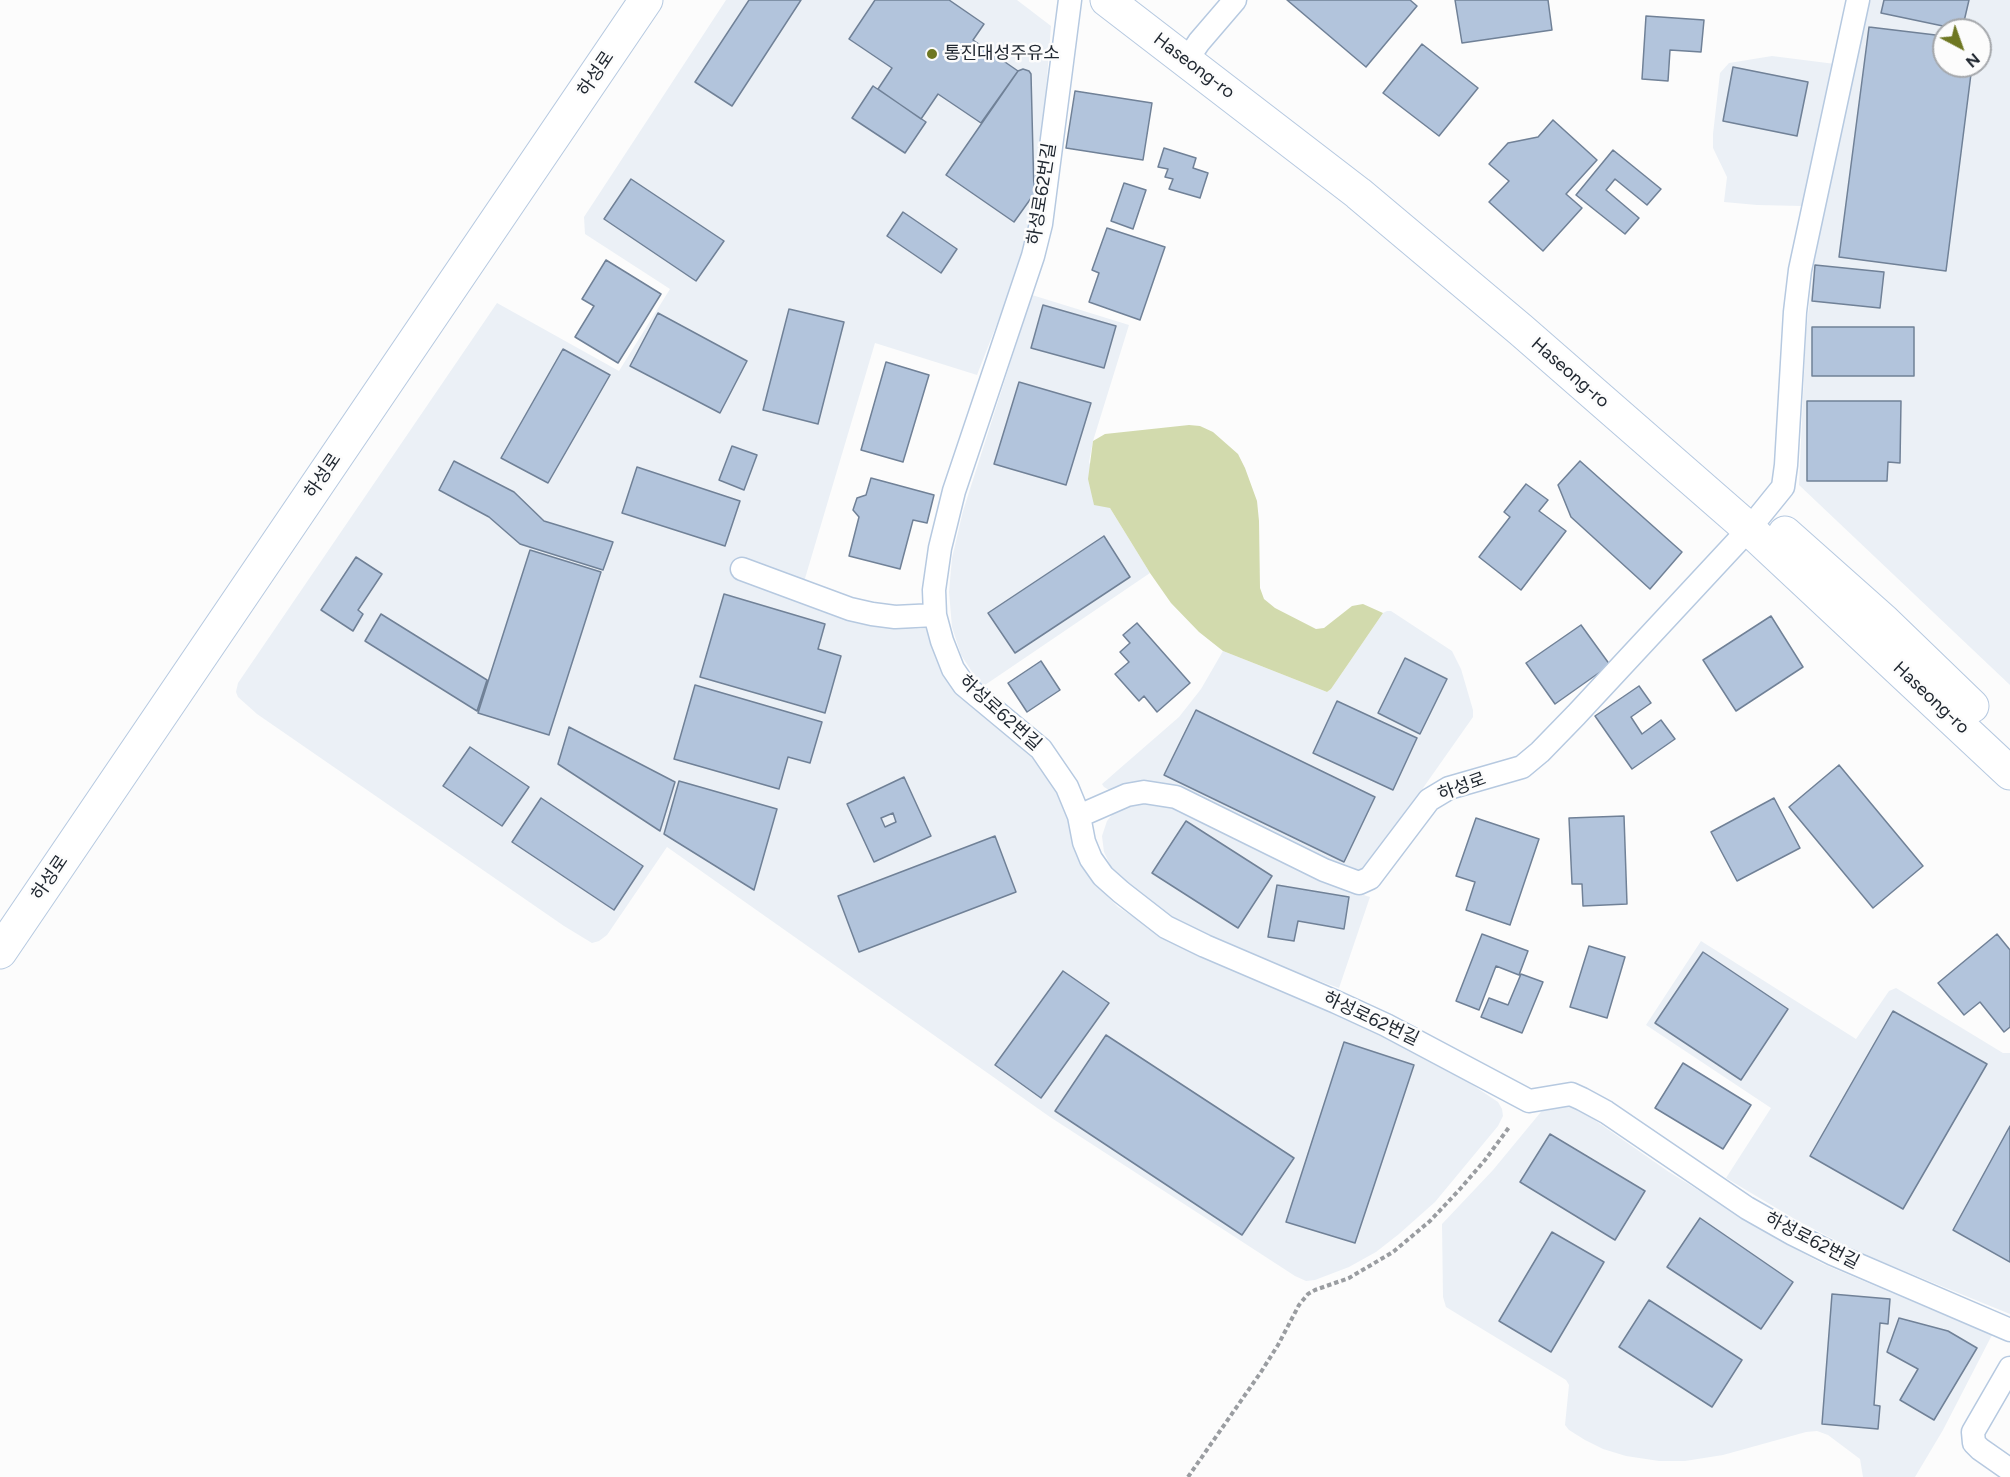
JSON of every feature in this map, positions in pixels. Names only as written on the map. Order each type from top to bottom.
[{"type":"street","name":"하성로","points":[[0,952],[646,0]]},
{"type":"street","name":"Haseong-ro","points":[[1107,0],[1193,51]]},
{"type":"street","name":"Haseong-ro","points":[[1140,0],[1193,51],[1521,330],[1756,521],[1884,621],[2010,742]]},
{"type":"street","name":"Haseong-ro","points":[[1756,521],[2010,773]]},
{"type":"lane","name":"하성로62번길","points":[[1070,0],[1041,224],[1033,256],[954,491],[934,590],[935,615],[942,641],[953,669],[964,685],[1041,749],[1067,787],[1079,816],[1084,842],[1091,859],[1103,876],[1144,912],[1166,927],[1386,1025],[1529,1101],[1571,1094],[1582,1099],[1631,1129],[1747,1208],[1792,1234],[2010,1330]]},
{"type":"lane","points":[[1193,51],[1235,0]]},
{"type":"lane","points":[[1756,521],[1783,487],[1785,477],[1794,324],[1800,270],[1858,0]]},
{"type":"lane","name":"하성로","points":[[1079,816],[1127,795],[1144,792],[1176,797],[1324,870],[1359,883],[1365,882],[1380,866],[1421,808],[1437,793],[1513,771],[1529,762],[1540,752],[1756,521]]},
{"type":"lane","points":[[742,569],[850,609],[895,617],[935,615]]},
{"type":"lane","points":[[2010,1368],[1973,1432],[1974,1443],[2010,1470]]},
{"type":"path","points":[[1188,1477],[1261,1372],[1299,1305],[1308,1294],[1371,1266],[1393,1252],[1430,1221],[1485,1160],[1529,1101]]},
{"type":"shaded area","points":[[726,0],[1017,0],[1051,26],[1040,169],[1035,204],[1025,244],[1007,298],[977,375],[875,343],[798,602],[879,627],[930,629],[962,698],[1014,739],[1029,753],[1046,775],[1060,796],[1085,869],[1091,880],[1118,907],[1186,950],[1334,1012],[1406,1046],[1498,1102],[1503,1116],[1498,1126],[1435,1202],[1376,1252],[1349,1267],[1315,1280],[1306,1281],[1295,1276],[1050,1117],[667,847],[607,935],[592,943],[257,714],[238,697],[236,692],[238,683],[497,303],[619,371],[670,289],[585,234],[584,217]]},
{"type":"shaded area","points":[[1870,0],[2010,0],[2010,685],[1799,485],[1806,332],[1817,237]]},
{"type":"shaded area","points":[[1772,56],[1835,64],[1802,206],[1724,202],[1727,177],[1713,148],[1720,73],[1729,63]]},
{"type":"shaded area","points":[[1032,295],[1129,325],[1093,441],[1089,462],[1110,508],[1150,573],[982,687],[961,655],[952,627],[949,592],[952,558],[963,511]]},
{"type":"shaded area","points":[[1391,611],[1452,651],[1461,669],[1473,717],[1364,872],[1318,859],[1120,789],[1109,790],[1102,784],[1179,717],[1201,689],[1223,651],[1327,692],[1383,613]]},
{"type":"shaded area","points":[[1136,803],[1172,805],[1322,882],[1370,897],[1339,988],[1253,957],[1166,916],[1112,869],[1104,852],[1102,836],[1107,821],[1114,812]]},
{"type":"shaded area","points":[[1701,941],[1856,1039],[1889,991],[1896,988],[2003,1053],[2010,1053],[2010,1314],[1860,1253],[1798,1221],[1726,1178],[1771,1108],[1646,1025]]},
{"type":"shaded area","points":[[1573,1105],[1669,1172],[1784,1243],[1823,1264],[1992,1335],[1943,1430],[1915,1477],[1863,1477],[1860,1459],[1828,1435],[1817,1431],[1723,1455],[1685,1461],[1659,1461],[1626,1456],[1603,1449],[1569,1430],[1565,1425],[1569,1385],[1566,1380],[1446,1307],[1443,1297],[1442,1224],[1493,1170],[1545,1107]]},
{"type":"green space","points":[[1189,425],[1200,426],[1213,432],[1238,454],[1245,468],[1257,501],[1260,588],[1264,599],[1275,608],[1316,629],[1324,628],[1352,606],[1363,604],[1383,613],[1327,692],[1223,651],[1199,632],[1171,603],[1110,508],[1094,505],[1088,479],[1093,441],[1105,434]]},
{"type":"building","points":[[749,0],[801,0],[732,106],[695,82]]},
{"type":"building","name":"통진대성주유소","points":[[875,0],[949,0],[984,24],[973,40],[1018,71],[981,123],[938,94],[921,119],[878,89],[892,68],[849,39]]},
{"type":"building","points":[[1287,0],[1410,0],[1417,6],[1366,67]]},
{"type":"building","points":[[1455,0],[1548,0],[1552,30],[1462,43]]},
{"type":"building","points":[[1884,0],[1969,0],[1965,18],[1932,18],[1932,24],[1881,13]]},
{"type":"building","points":[[1646,16],[1704,20],[1701,52],[1670,50],[1668,81],[1642,79]]},
{"type":"building","points":[[1869,27],[1932,35],[1932,78],[1970,78],[1946,271],[1839,257]]},
{"type":"building","points":[[1422,44],[1478,88],[1439,136],[1383,93]]},
{"type":"building","points":[[1733,67],[1808,82],[1797,136],[1723,121]]},
{"type":"building","points":[[1023,69],[1031,74],[1034,194],[1014,222],[946,175],[1018,71]]},
{"type":"building","points":[[873,86],[926,122],[905,153],[852,118]]},
{"type":"building","points":[[1075,91],[1152,103],[1143,160],[1066,148]]},
{"type":"building","points":[[1553,120],[1597,160],[1566,194],[1582,208],[1543,251],[1489,202],[1509,181],[1489,164],[1508,143],[1538,137]]},
{"type":"building","points":[[1164,148],[1196,158],[1193,168],[1208,173],[1200,198],[1169,189],[1173,179],[1165,177],[1168,169],[1158,167]]},
{"type":"building","points":[[1613,150],[1661,189],[1647,205],[1615,179],[1606,190],[1639,218],[1625,234],[1576,195]]},
{"type":"building","points":[[631,179],[724,241],[696,281],[604,219]]},
{"type":"building","points":[[1124,183],[1146,190],[1133,229],[1111,221]]},
{"type":"building","points":[[903,212],[957,249],[941,273],[887,236]]},
{"type":"building","points":[[1107,228],[1165,247],[1140,320],[1089,302],[1099,273],[1092,270]]},
{"type":"building","points":[[606,260],[661,294],[618,363],[575,337],[594,306],[582,299]]},
{"type":"building","points":[[1815,265],[1884,272],[1880,308],[1812,301]]},
{"type":"building","points":[[1043,305],[1116,326],[1104,368],[1031,348]]},
{"type":"building","points":[[789,309],[844,322],[818,424],[763,410]]},
{"type":"building","points":[[658,313],[747,361],[720,413],[630,366]]},
{"type":"building","points":[[1812,327],[1914,327],[1914,376],[1812,376]]},
{"type":"building","points":[[563,349],[610,375],[548,483],[501,458]]},
{"type":"building","points":[[886,362],[929,375],[903,462],[861,450]]},
{"type":"building","points":[[1019,382],[1091,403],[1066,485],[994,464]]},
{"type":"building","points":[[1807,401],[1901,401],[1900,463],[1888,462],[1887,481],[1807,481]]},
{"type":"building","points":[[732,446],[757,455],[744,490],[719,480]]},
{"type":"building","points":[[454,461],[514,492],[544,521],[613,542],[603,570],[520,544],[489,517],[439,490]]},
{"type":"building","points":[[1580,461],[1682,552],[1650,589],[1571,517],[1558,485]]},
{"type":"building","points":[[637,467],[740,501],[725,546],[622,513]]},
{"type":"building","points":[[871,478],[934,495],[927,523],[913,520],[900,569],[849,556],[859,517],[853,510],[857,498],[866,495]]},
{"type":"building","points":[[1526,484],[1548,500],[1539,511],[1566,531],[1521,590],[1479,557],[1510,517],[1504,512]]},
{"type":"building","points":[[1104,536],[1130,577],[1015,653],[988,613]]},
{"type":"building","points":[[530,550],[601,572],[549,735],[478,713]]},
{"type":"building","points":[[356,557],[382,574],[358,610],[363,614],[353,631],[321,610]]},
{"type":"building","points":[[724,594],[825,624],[818,649],[841,656],[825,713],[700,677]]},
{"type":"building","points":[[381,614],[487,680],[477,711],[365,641]]},
{"type":"building","points":[[1771,616],[1803,667],[1736,711],[1703,660]]},
{"type":"building","points":[[1137,623],[1190,683],[1157,712],[1144,696],[1139,701],[1115,674],[1129,662],[1120,652],[1130,643],[1123,635]]},
{"type":"building","points":[[1581,625],[1610,665],[1555,704],[1526,663]]},
{"type":"building","points":[[1405,658],[1447,679],[1420,734],[1378,713]]},
{"type":"building","points":[[1041,661],[1060,690],[1027,712],[1008,683]]},
{"type":"building","points":[[695,685],[822,722],[810,763],[788,757],[779,789],[674,759]]},
{"type":"building","points":[[1639,686],[1651,703],[1631,717],[1642,734],[1661,720],[1675,739],[1632,769],[1595,716]]},
{"type":"building","points":[[1337,701],[1417,738],[1393,790],[1313,753]]},
{"type":"building","points":[[1196,710],[1375,797],[1344,862],[1164,775]]},
{"type":"building","points":[[569,727],[675,782],[660,831],[558,764]]},
{"type":"building","points":[[470,747],[529,787],[502,826],[443,786]]},
{"type":"building","points":[[1839,765],[1923,866],[1873,908],[1789,807]]},
{"type":"building","points":[[904,777],[931,836],[874,862],[847,804]],"holes":[[[893,813],[896,822],[885,827],[881,818]]]},
{"type":"building","points":[[679,781],[777,809],[754,890],[664,834]]},
{"type":"building","points":[[541,798],[643,866],[614,910],[512,842]]},
{"type":"building","points":[[1774,798],[1800,848],[1737,881],[1711,832]]},
{"type":"building","points":[[1624,816],[1627,904],[1583,906],[1582,884],[1572,884],[1569,818]]},
{"type":"building","points":[[1476,818],[1539,839],[1510,925],[1466,910],[1475,882],[1456,876]]},
{"type":"building","points":[[1186,821],[1272,876],[1238,928],[1152,873]]},
{"type":"building","points":[[995,836],[1016,892],[859,952],[838,896]]},
{"type":"building","points":[[1277,885],[1349,897],[1344,929],[1298,921],[1294,941],[1268,937]]},
{"type":"building","points":[[1482,934],[1528,951],[1519,975],[1496,966],[1479,1010],[1456,1001]]},
{"type":"building","points":[[1997,934],[2010,950],[2010,1027],[2004,1032],[1980,1002],[1964,1015],[1938,983]]},
{"type":"building","points":[[1589,946],[1625,957],[1607,1018],[1570,1007]]},
{"type":"building","points":[[1703,952],[1788,1009],[1741,1080],[1655,1023]]},
{"type":"building","points":[[1063,971],[1109,1003],[1041,1098],[995,1065]]},
{"type":"building","points":[[1521,974],[1543,982],[1522,1033],[1481,1017],[1489,998],[1508,1005]]},
{"type":"building","points":[[1893,1011],[1987,1064],[1903,1209],[1810,1156]]},
{"type":"building","points":[[1106,1035],[1294,1158],[1242,1235],[1055,1111]]},
{"type":"building","points":[[1344,1042],[1414,1065],[1355,1243],[1286,1222]]},
{"type":"building","points":[[1683,1063],[1751,1105],[1723,1149],[1655,1108]]},
{"type":"building","points":[[2010,1126],[2010,1262],[1953,1230]]},
{"type":"building","points":[[1550,1134],[1645,1191],[1615,1240],[1520,1182]]},
{"type":"building","points":[[1700,1218],[1793,1282],[1761,1329],[1667,1267]]},
{"type":"building","points":[[1552,1232],[1604,1262],[1551,1352],[1499,1321]]},
{"type":"building","points":[[1832,1294],[1890,1299],[1888,1324],[1880,1323],[1874,1405],[1880,1406],[1878,1429],[1822,1424]]},
{"type":"building","points":[[1649,1300],[1742,1360],[1712,1407],[1619,1347]]},
{"type":"building","points":[[1899,1318],[1948,1331],[1977,1348],[1934,1420],[1900,1400],[1918,1369],[1887,1352]]},
{"type":"place","name":"통진대성주유소","points":[[932,54]]}]
